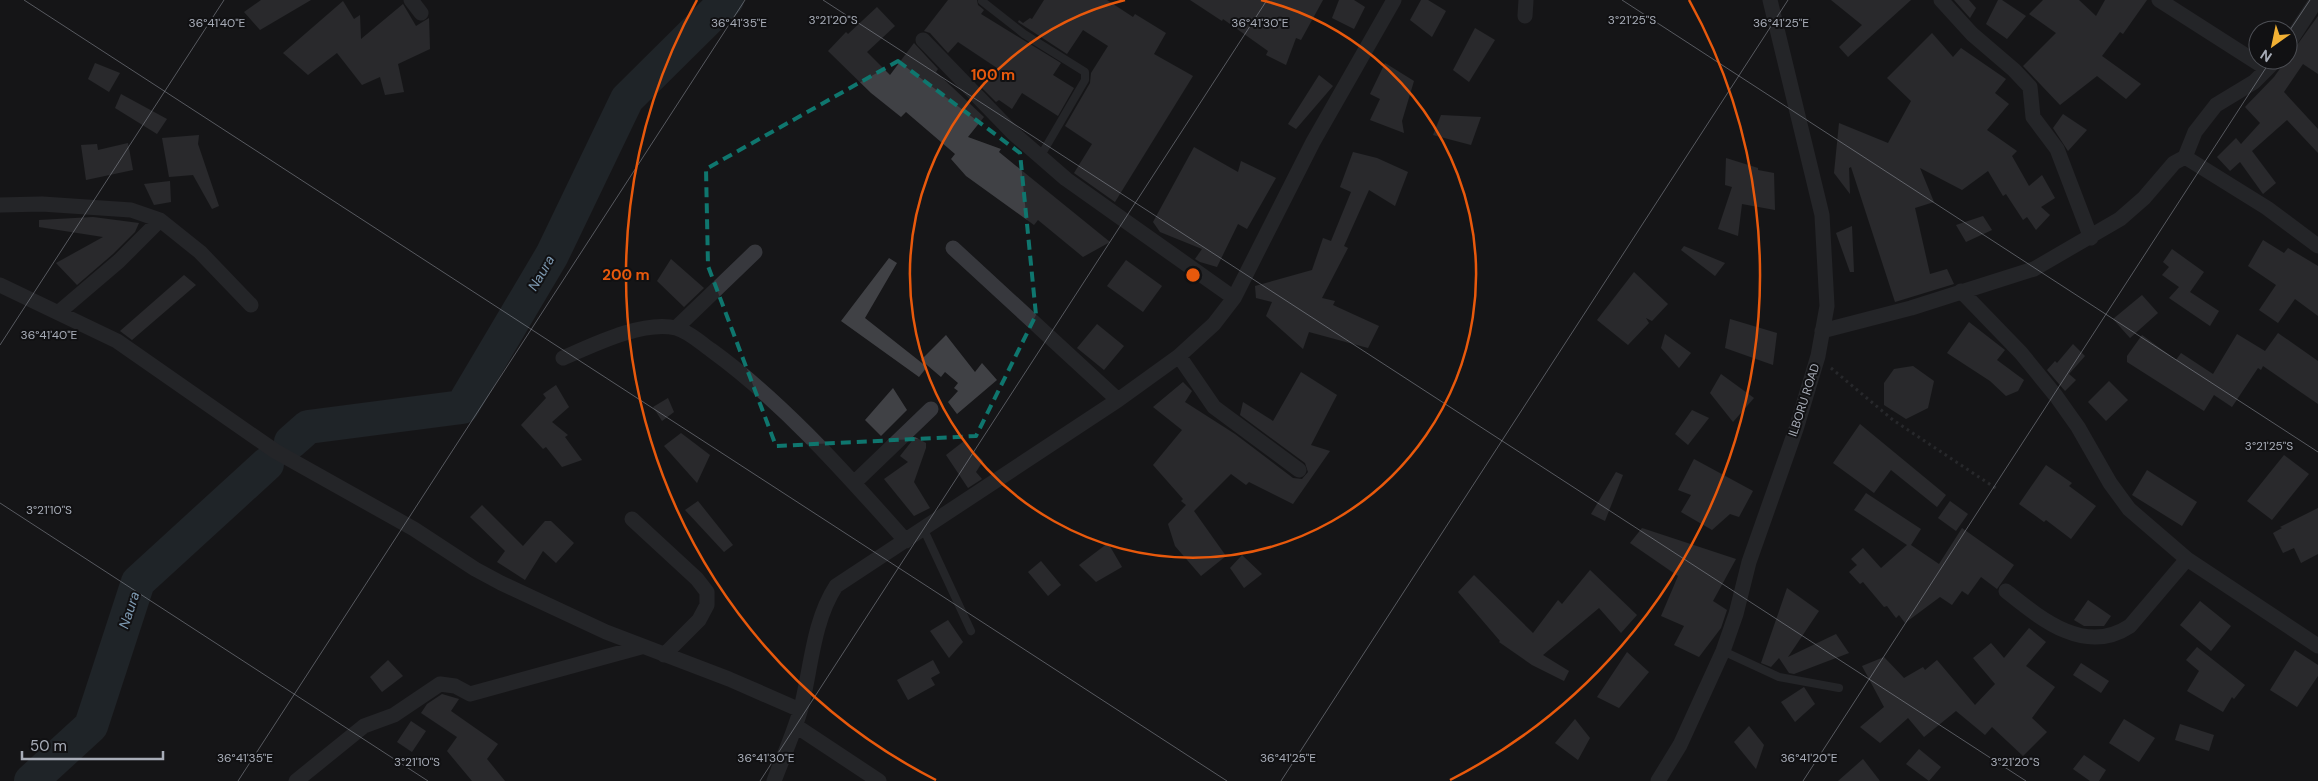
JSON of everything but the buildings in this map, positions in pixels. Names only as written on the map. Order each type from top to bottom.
[{"type":"street","points":[[411,0],[421,14]]},
{"type":"street","points":[[774,781],[796,726],[817,634],[829,597],[836,586],[852,574],[924,530],[1118,400],[1179,356],[1214,324],[1234,298],[1313,142],[1394,0]]},
{"type":"street","points":[[1525,16],[1526,0]]},
{"type":"street","name":"ILBORU ROAD","points":[[1658,781],[1680,745],[1722,651],[1736,614],[1749,562],[1796,429],[1818,356],[1826,306],[1822,215],[1770,0]]},
{"type":"street","points":[[1940,0],[1972,34],[2014,70],[2030,87],[2032,117],[2057,149],[2091,238]]},
{"type":"street","points":[[2159,0],[2248,51]]},
{"type":"street","points":[[2298,29],[2317,0]]},
{"type":"street","points":[[923,40],[1007,127],[1066,179],[1234,298]]},
{"type":"street","points":[[1822,331],[1911,308],[2034,269],[2091,238],[2120,219],[2144,198],[2174,163],[2184,157],[2196,132],[2216,106],[2254,82],[2267,70]]},
{"type":"street","points":[[2184,157],[2259,202],[2318,246]]},
{"type":"street","points":[[0,205],[42,204],[131,210],[160,220],[200,252],[251,305]]},
{"type":"street","points":[[58,313],[119,261],[160,220]]},
{"type":"street","points":[[953,248],[1118,400]]},
{"type":"street","points":[[676,328],[755,252]]},
{"type":"street","points":[[0,285],[117,341],[255,438],[414,529],[475,569],[530,598],[640,647],[730,679],[800,710]]},
{"type":"street","points":[[1961,291],[2021,353],[2056,396],[2078,427],[2110,483],[2129,510],[2187,559],[2318,646]]},
{"type":"street","points":[[563,358],[639,329],[676,328],[734,367],[854,483],[906,541]]},
{"type":"street","points":[[1179,356],[1214,407],[1300,470]]},
{"type":"street","points":[[854,483],[931,409]]},
{"type":"street","points":[[632,518],[697,579],[707,592],[707,605],[699,620],[664,655]]},
{"type":"street","points":[[2006,591],[2033,613],[2060,630],[2089,638],[2105,636],[2119,633],[2130,626],[2187,559]]},
{"type":"street","points":[[296,781],[364,726],[394,716],[440,684],[455,686],[470,694],[640,647]]},
{"type":"street","points":[[796,726],[879,781]]},
{"type":"lane","points":[[982,1],[1024,34],[1085,72],[1084,80],[1040,157]]},
{"type":"lane","points":[[924,530],[971,631]]},
{"type":"lane","points":[[1722,651],[1779,677],[1838,688]]},
{"type":"path","points":[[1818,356],[1847,384],[1893,420],[1997,489]]},
{"type":"highlighted area","points":[[898,61],[1020,153],[1036,315],[976,436],[776,446],[708,266],[706,169]]},
{"type":"waterway","name":"Naura","points":[[291,442],[308,427],[462,407],[552,255],[627,99],[727,0]]},
{"type":"waterway","name":"Naura","points":[[31,781],[91,726],[138,582],[267,464]]}]
